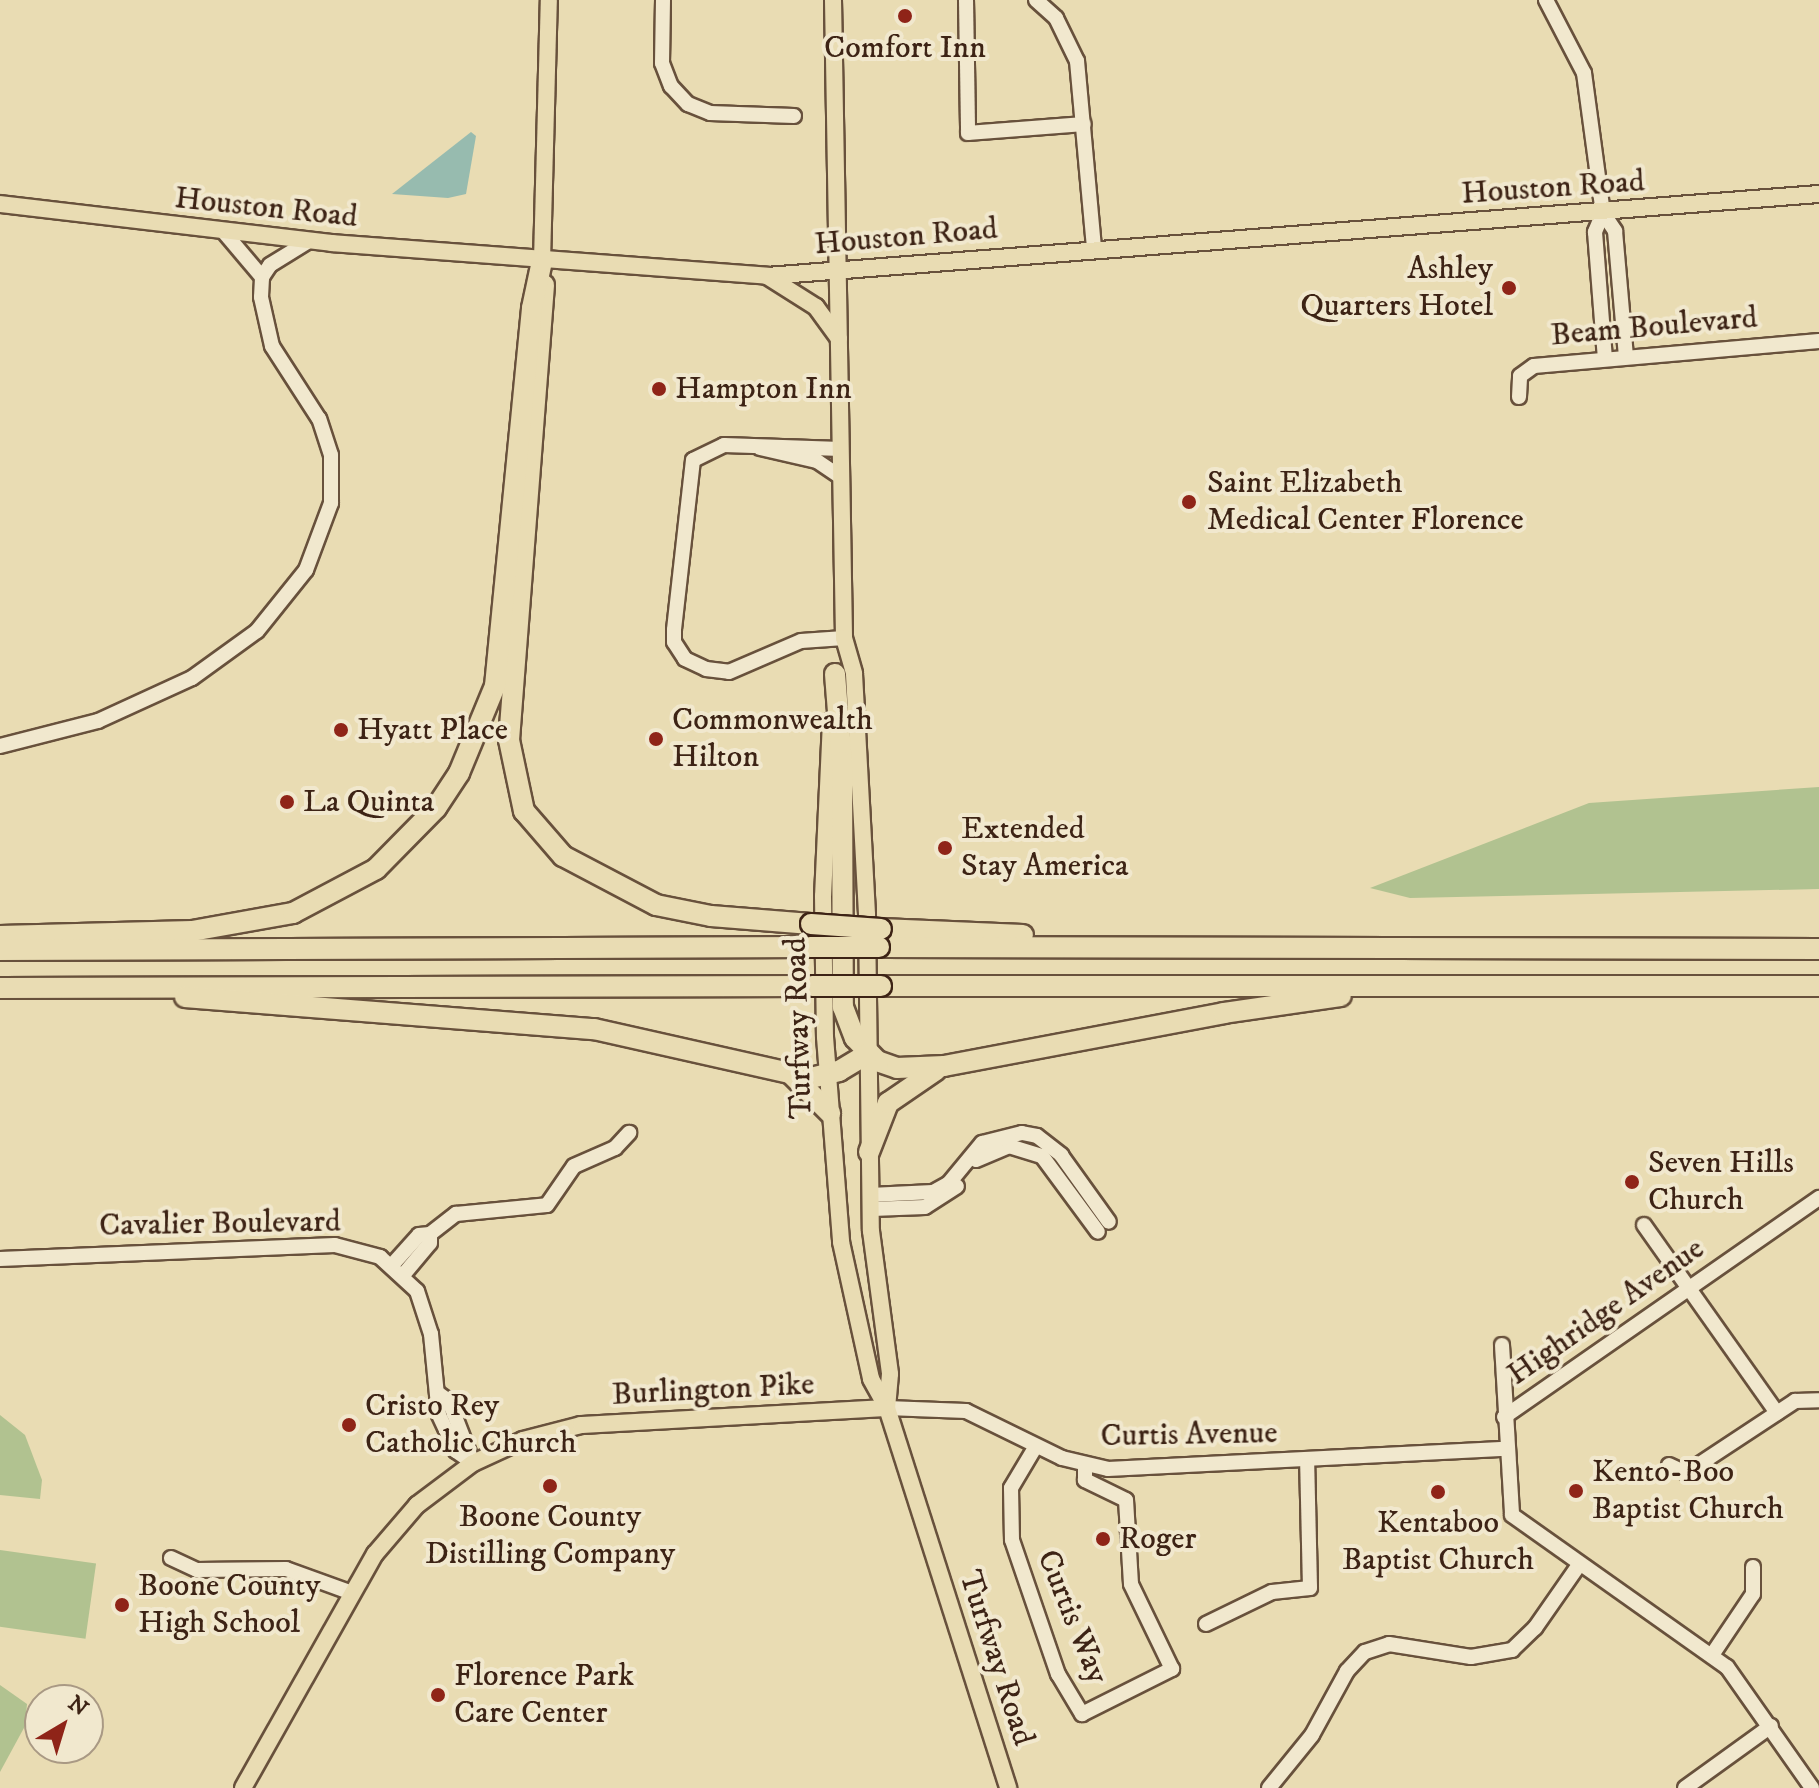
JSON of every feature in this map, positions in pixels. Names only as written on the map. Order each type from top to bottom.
[{"type":"highway","points":[[542,261],[546,310],[509,740],[524,811],[563,856],[656,905],[711,916],[811,924],[880,938]]},
{"type":"highway","points":[[0,936],[192,931],[293,913],[376,869],[436,808],[459,773],[495,686],[532,308],[542,261]]},
{"type":"highway","points":[[835,674],[842,762],[843,1007],[847,1025],[867,1054],[897,1068],[944,1066],[1381,988]]},
{"type":"highway","points":[[0,950],[810,947],[880,938],[1033,936],[1081,949],[1819,949]]},
{"type":"highway","points":[[138,986],[204,1000],[594,1029],[789,1073],[827,1076],[867,1054]]},
{"type":"highway","points":[[0,988],[1819,986]]},
{"type":"highway","points":[[869,1152],[888,1103],[944,1066]]},
{"type":"highway","points":[[789,1073],[830,1113]]},
{"type":"main road","points":[[542,261],[549,0]]},
{"type":"main road","name":"Turfway Road","points":[[833,0],[844,638],[854,674],[867,915],[871,1202],[890,1374],[887,1408]]},
{"type":"main road","name":"Houston Road","points":[[0,204],[309,241],[767,276],[836,274],[1094,249],[1603,213],[1819,194]]},
{"type":"main road","points":[[767,276],[816,307],[839,339]]},
{"type":"main road","name":"Turfway Road","points":[[844,638],[835,674],[823,896],[827,1076],[834,1199],[853,1314],[871,1379],[887,1408],[1008,1788]]},
{"type":"main road","name":"Burlington Pike","points":[[243,1788],[352,1593],[402,1520],[473,1463],[523,1440],[581,1425],[887,1408]]},
{"type":"street","points":[[663,0],[662,63],[667,79],[688,104],[710,113],[794,116]]},
{"type":"street","points":[[966,0],[968,133],[1084,124]]},
{"type":"street","points":[[1036,0],[1056,18],[1074,49],[1084,124],[1094,249]]},
{"type":"street","points":[[1546,0],[1584,73],[1603,213],[1615,231],[1626,356]]},
{"type":"street","points":[[1603,213],[1595,232],[1605,358]]},
{"type":"street","points":[[0,746],[61,733],[172,690],[243,645],[273,616],[306,570],[331,503],[331,455],[319,419],[266,331],[262,277],[224,232]]},
{"type":"street","points":[[262,277],[280,257],[309,241]]},
{"type":"street","name":"Beam Boulevard","points":[[1519,397],[1520,376],[1534,366],[1819,341]]},
{"type":"street","points":[[841,449],[783,444],[759,448],[711,448],[693,460],[674,642],[695,666],[729,672],[792,644],[844,638]]},
{"type":"street","points":[[759,448],[817,461],[841,477]]},
{"type":"street","points":[[393,1264],[419,1235],[430,1234],[456,1214],[547,1205],[574,1166],[615,1148],[629,1133]]},
{"type":"street","points":[[871,1202],[909,1210],[941,1201],[984,1152],[1009,1146],[1032,1151],[1054,1166],[1103,1227]]},
{"type":"street","name":"Highridge Avenue","points":[[1504,1417],[1819,1198]]},
{"type":"street","points":[[1644,1225],[1777,1413]]},
{"type":"street","points":[[404,1274],[430,1243],[430,1234]]},
{"type":"street","name":"Cavalier Boulevard","points":[[0,1259],[335,1245],[368,1251],[393,1264],[404,1274],[426,1311],[439,1394],[449,1401],[473,1463]]},
{"type":"street","points":[[1502,1345],[1505,1449],[1512,1515],[1579,1565],[1712,1655],[1736,1677],[1812,1788]]},
{"type":"street","points":[[1669,1465],[1681,1473],[1691,1471],[1803,1398],[1819,1400]]},
{"type":"street","name":"Curtis Avenue","points":[[887,1408],[966,1411],[1036,1446],[1085,1465],[1129,1469],[1505,1449]]},
{"type":"street","name":"Curtis Way","points":[[1036,1446],[1011,1488],[1012,1540],[1058,1674],[1082,1714],[1172,1669],[1131,1584],[1126,1500],[1085,1480],[1085,1465]]},
{"type":"street","points":[[1206,1624],[1272,1592],[1310,1588],[1307,1460]]},
{"type":"street","points":[[171,1558],[197,1570],[286,1569],[352,1593]]},
{"type":"street","points":[[1269,1788],[1312,1735],[1347,1671],[1365,1652],[1389,1644],[1471,1657],[1512,1650],[1535,1628],[1579,1565]]},
{"type":"street","points":[[1712,1655],[1753,1594],[1753,1567]]},
{"type":"street","points":[[1685,1788],[1771,1726]]},
{"type":"green space","points":[[1819,787],[1819,889],[1410,898],[1370,888],[1589,803]]},
{"type":"green space","points":[[0,1415],[25,1435],[42,1480],[40,1499],[0,1495]]},
{"type":"green space","points":[[0,1550],[96,1563],[85,1639],[0,1627]]},
{"type":"green space","points":[[0,1685],[24,1702],[24,1728],[0,1772]]},
{"type":"water","points":[[471,132],[476,136],[466,194],[448,198],[392,194]]},
{"type":"place","name":"Comfort Inn","points":[[905,16]]},
{"type":"place","name":"Ashley Quarters Hotel","points":[[1509,288]]},
{"type":"place","name":"Hampton Inn","points":[[659,389]]},
{"type":"place","name":"Saint Elizabeth Medical Center Florence","points":[[1189,502]]},
{"type":"place","name":"Hyatt Place","points":[[341,730]]},
{"type":"place","name":"Commonwealth Hilton","points":[[656,739]]},
{"type":"place","name":"La Quinta","points":[[287,802]]},
{"type":"place","name":"Extended Stay America","points":[[945,848]]},
{"type":"place","name":"Seven Hills Church","points":[[1632,1182]]},
{"type":"place","name":"Cristo Rey Catholic Church","points":[[349,1425]]},
{"type":"place","name":"Boone County Distilling Company","points":[[550,1486]]},
{"type":"place","name":"Kento-Boo Baptist Church","points":[[1576,1491]]},
{"type":"place","name":"Kentaboo Baptist Church","points":[[1438,1492]]},
{"type":"place","name":"Roger","points":[[1103,1539]]},
{"type":"place","name":"Boone County High School","points":[[122,1605]]},
{"type":"place","name":"Florence Park Care Center","points":[[438,1695]]}]
